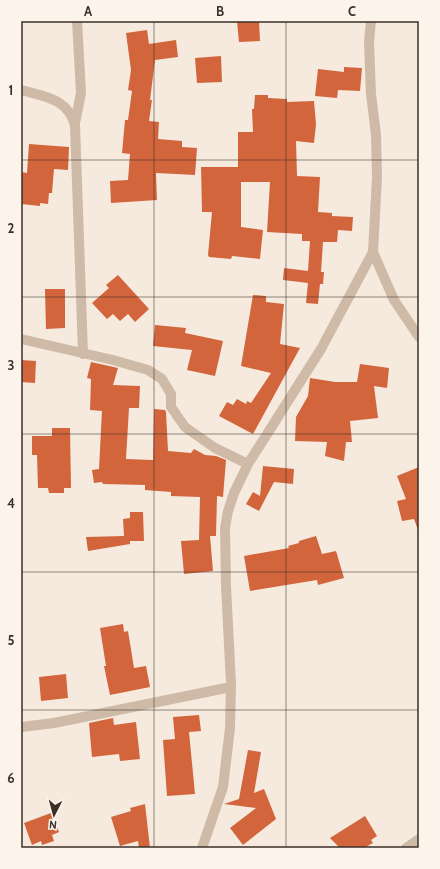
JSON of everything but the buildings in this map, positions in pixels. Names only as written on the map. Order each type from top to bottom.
[{"type":"street","points":[[77,21],[81,93],[75,125],[83,354]]},
{"type":"street","points":[[202,848],[223,787],[226,771],[231,687],[225,528],[234,493],[248,464],[321,349],[373,252],[377,177],[376,135],[370,87],[369,42],[371,21]]},
{"type":"street","points":[[21,90],[56,100],[69,110],[75,125]]},
{"type":"street","points":[[373,252],[394,300],[419,337]]},
{"type":"street","points":[[21,339],[148,370],[162,379],[171,394],[170,407],[185,427],[204,441],[248,464]]},
{"type":"street","points":[[21,727],[54,723],[231,687]]},
{"type":"street","points":[[406,848],[418,841]]}]
